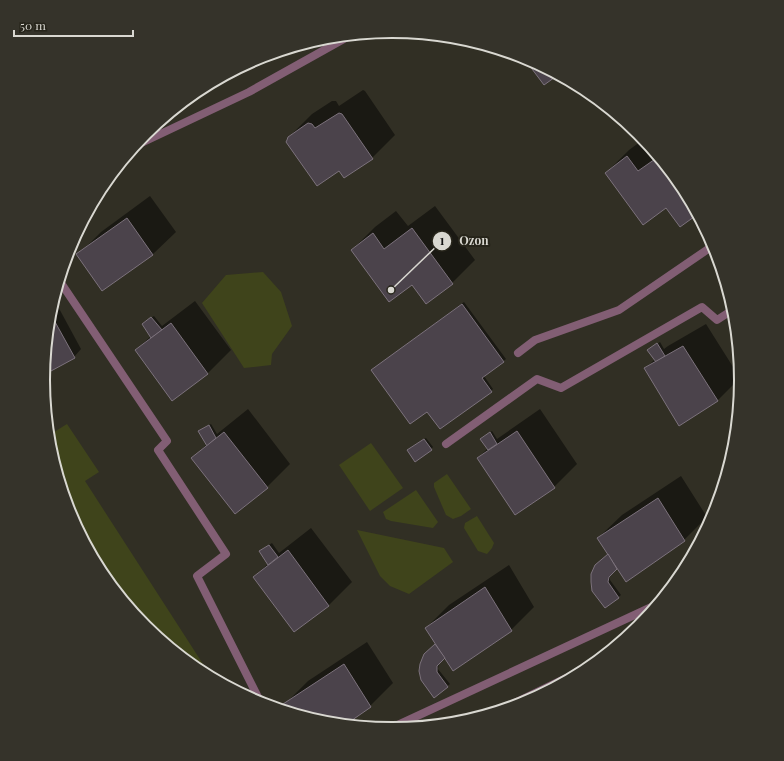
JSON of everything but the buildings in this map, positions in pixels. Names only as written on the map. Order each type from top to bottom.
[{"type":"street","points":[[148,140],[249,92],[337,43]]},
{"type":"street","points":[[518,353],[535,340],[619,310],[708,249]]},
{"type":"street","points":[[63,286],[167,441],[158,450],[226,554],[197,576],[258,696]]},
{"type":"street","points":[[446,444],[537,379],[561,388],[702,307],[717,320],[728,313]]},
{"type":"street","points":[[403,722],[647,609]]},
{"type":"green space","points":[[263,272],[281,292],[292,326],[272,354],[271,365],[244,368],[202,303],[226,275]]},
{"type":"green space","points":[[67,424],[99,472],[85,481],[205,667],[183,652],[150,623],[134,606],[107,571],[95,552],[76,512],[61,469],[53,430],[54,432]]},
{"type":"green space","points":[[371,443],[403,488],[370,511],[339,465]]},
{"type":"green space","points":[[447,474],[471,509],[461,516],[453,519],[446,515],[434,487],[434,483]]},
{"type":"green space","points":[[416,490],[438,522],[433,528],[386,519],[383,512]]},
{"type":"green space","points":[[477,516],[494,543],[487,554],[478,551],[464,528],[465,523]]},
{"type":"green space","points":[[357,530],[444,548],[453,562],[409,594],[390,586],[380,576]]},
{"type":"place","name":"Ozon","points":[[391,290]]}]
